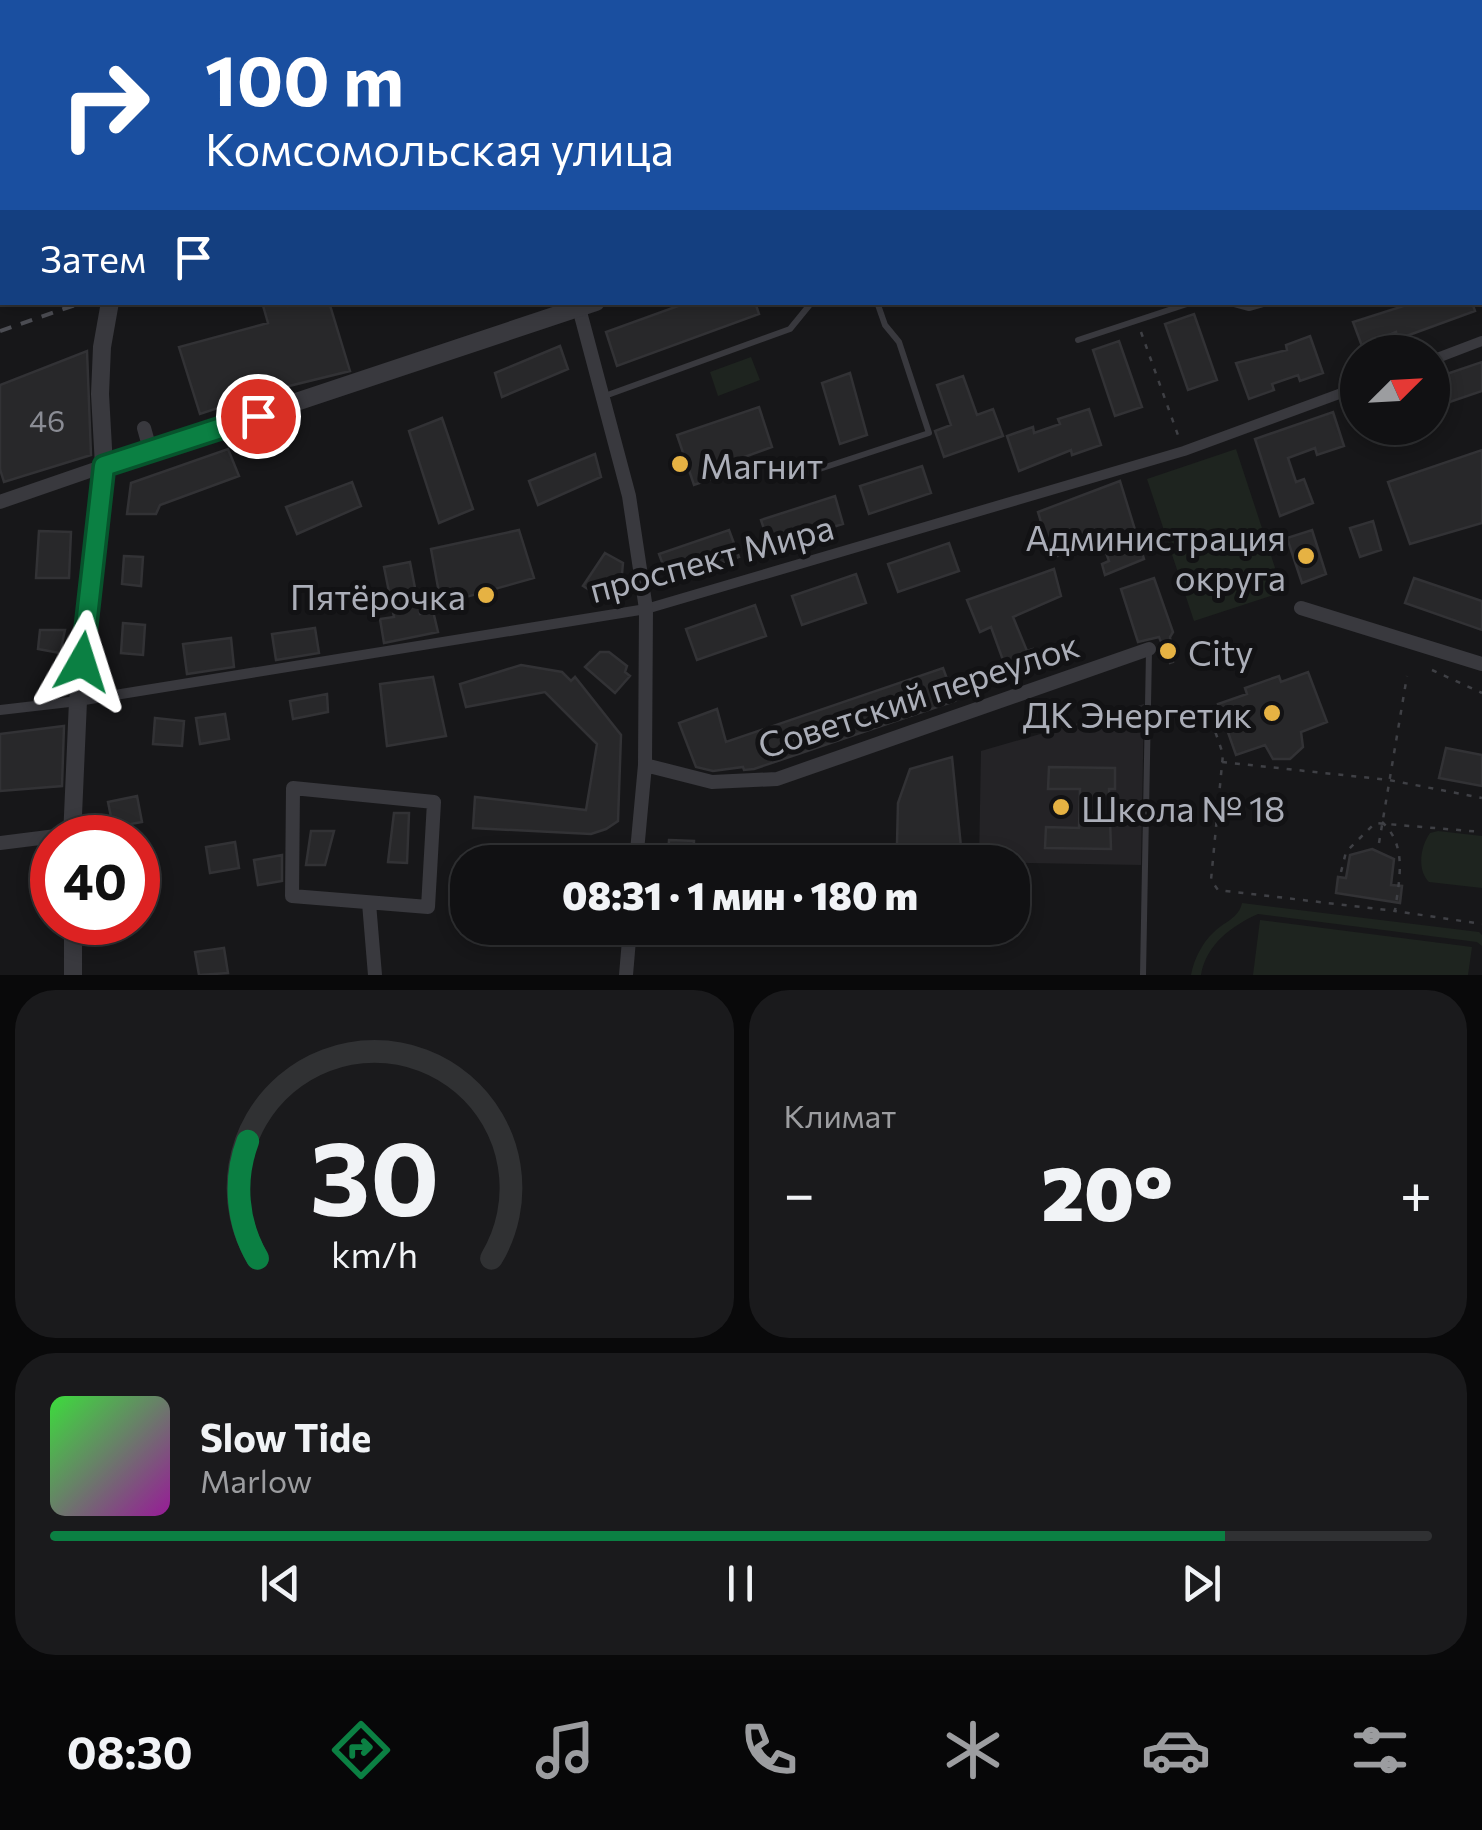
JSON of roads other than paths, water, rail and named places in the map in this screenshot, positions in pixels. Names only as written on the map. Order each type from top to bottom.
[{"type":"street","points":[[73,815],[78,701],[104,466],[100,394],[102,346],[109,305]]},
{"type":"street","points":[[0,502],[587,305],[602,397],[628,496],[646,609],[644,765],[637,845]]},
{"type":"street","points":[[1450,354],[1482,342]]},
{"type":"street","name":"проспект Мира","points":[[0,710],[78,701],[646,609],[1184,452],[1340,395]]},
{"type":"street","points":[[144,428],[151,452]]},
{"type":"street","points":[[1301,608],[1482,664]]},
{"type":"street","name":"Советский переулок","points":[[644,765],[712,782],[777,779],[1149,649]]},
{"type":"street","points":[[294,788],[434,802],[428,907],[369,903],[292,896],[294,788]]},
{"type":"street","points":[[0,843],[30,840]]},
{"type":"street","points":[[369,903],[374,975]]},
{"type":"street","points":[[72,945],[73,975]]},
{"type":"street","points":[[626,975],[629,945]]},
{"type":"lane","points":[[602,397],[790,329],[810,305]]},
{"type":"lane","points":[[786,480],[929,433],[899,342],[885,325],[879,305]]},
{"type":"lane","points":[[1078,340],[1184,305]]},
{"type":"lane","points":[[1144,975],[1149,649]]},
{"type":"railway","points":[[0,331],[75,305]]},
{"type":"place","name":"Магнит","points":[[680,464]]},
{"type":"place","name":"Администрация округа","points":[[1306,556]]},
{"type":"place","name":"Пятёрочка","points":[[486,595]]},
{"type":"place","name":"City","points":[[1168,651]]},
{"type":"place","name":"ДК Энергетик","points":[[1272,713]]},
{"type":"place","name":"Школа № 18","points":[[1061,807]]}]
